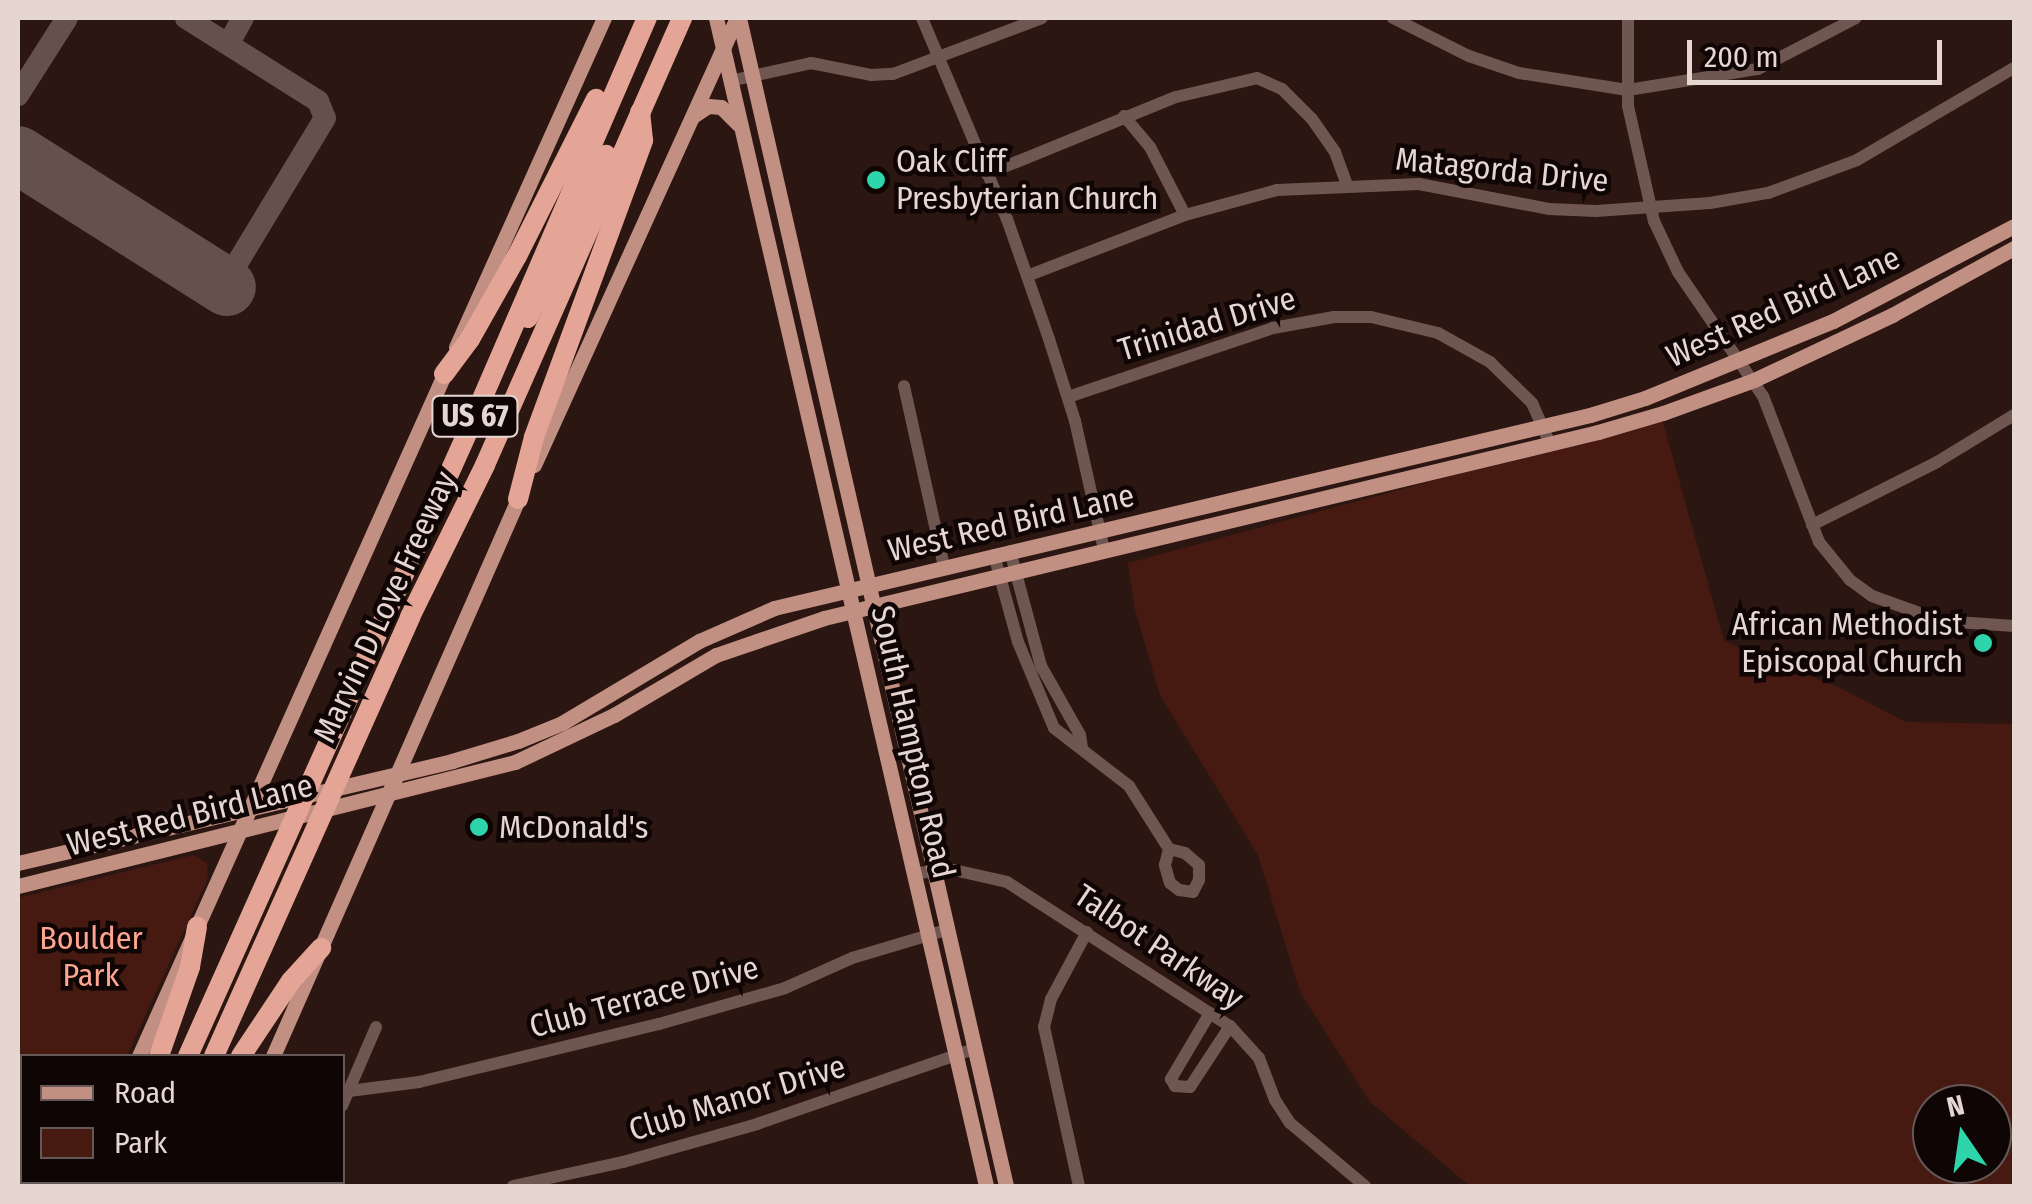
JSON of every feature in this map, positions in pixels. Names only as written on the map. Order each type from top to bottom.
[{"type":"highway","name":"Marvin D Love Freeway","points":[[189,1054],[469,429],[647,18]]},
{"type":"highway","points":[[469,429],[637,102],[669,18]]},
{"type":"highway","name":"Marvin D Love Freeway","points":[[215,1054],[410,617],[485,464],[637,102],[682,18]]},
{"type":"highway","points":[[444,374],[470,339],[517,256],[603,86],[627,58]]},
{"type":"highway","points":[[518,499],[534,437],[643,140],[637,102]]},
{"type":"highway","points":[[161,1054],[190,967],[197,927]]},
{"type":"highway","points":[[241,1054],[291,981],[320,948]]},
{"type":"main road","name":"Marvin D Love Freeway","points":[[140,1054],[604,18]]},
{"type":"main road","name":"South Hampton Road","points":[[716,18],[793,344],[933,872],[1006,1186]]},
{"type":"main road","name":"South Hampton Road","points":[[738,18],[811,340],[858,588]]},
{"type":"main road","points":[[274,1054],[397,774],[422,726],[518,499],[738,18]]},
{"type":"main road","points":[[702,95],[730,81]]},
{"type":"main road","points":[[694,116],[708,106],[721,106],[742,128]]},
{"type":"main road","name":"West Red Bird Lane","points":[[18,865],[452,761],[508,744],[562,723],[671,656],[758,614],[1546,426],[1644,398],[1741,362],[1833,321],[2014,226]]},
{"type":"main road","name":"West Red Bird Lane","points":[[20,886],[515,762],[598,723],[680,674],[758,637],[1663,413],[1754,380],[1892,315],[2014,248]]},
{"type":"main road","points":[[781,294],[800,289]]},
{"type":"main road","points":[[793,344],[811,340]]},
{"type":"main road","points":[[1132,522],[1136,542]]},
{"type":"main road","name":"South Hampton Road","points":[[863,608],[928,935],[986,1186]]},
{"type":"main road","points":[[671,656],[680,674]]},
{"type":"main road","points":[[422,726],[424,753],[438,762],[452,761]]},
{"type":"main road","points":[[508,744],[515,762]]},
{"type":"main road","points":[[183,844],[204,846],[214,852],[219,876]]},
{"type":"main road","points":[[18,865],[20,886]]},
{"type":"main road","points":[[982,1167],[1000,1162]]},
{"type":"street","points":[[922,18],[1027,276],[1068,397],[1104,550]]},
{"type":"street","points":[[730,81],[811,63],[871,75],[893,74],[1042,18]]},
{"type":"street","points":[[1393,18],[1469,56],[1520,73],[1628,90],[1770,64],[1856,18]]},
{"type":"street","points":[[1628,18],[1633,144],[1650,209],[1678,272],[1754,380],[1781,436],[1812,526],[1827,554],[1872,596],[1942,621],[2014,626]]},
{"type":"street","name":"Matagorda Drive","points":[[1027,276],[1185,215],[1277,190],[1347,184],[1440,186],[1550,208],[1650,209],[1736,199],[1808,181],[1857,160],[2014,68]]},
{"type":"street","points":[[987,174],[1124,116],[1248,78],[1266,80],[1282,89],[1320,130],[1347,184]]},
{"type":"street","points":[[1124,116],[1150,147],[1185,215]]},
{"type":"street","name":"Trinidad Drive","points":[[1068,397],[1272,328],[1334,317],[1372,317],[1413,324],[1471,350],[1521,391],[1546,426],[1550,444]]},
{"type":"street","points":[[904,386],[944,567]]},
{"type":"street","points":[[1812,526],[1937,462],[2014,415]]},
{"type":"street","points":[[1002,553],[1048,713],[1060,736],[1082,747],[1128,786],[1170,849]]},
{"type":"street","points":[[1039,674],[1080,735],[1082,747]]},
{"type":"street","points":[[1048,713],[1059,702]]},
{"type":"street","name":"Talbot Parkway","points":[[915,873],[954,870],[1007,882],[1230,1026],[1259,1058],[1275,1100],[1290,1122],[1365,1186]]},
{"type":"street","name":"Club Terrace Drive","points":[[349,1091],[419,1082],[659,1024],[785,988],[852,958],[946,930]]},
{"type":"street","points":[[1080,1186],[1044,1027],[1051,999],[1087,932]]},
{"type":"street","points":[[1210,1013],[1170,1079],[1175,1086],[1190,1087],[1230,1026]]},
{"type":"street","points":[[345,1100],[376,1027]]},
{"type":"street","name":"Club Manor Drive","points":[[513,1186],[623,1162],[816,1106],[955,1052],[973,1049]]},
{"type":"green space","points":[[1662,419],[1724,641],[1840,688],[1906,722],[2014,724],[2014,1186],[1470,1186],[1370,1102],[1300,992],[1258,855],[1160,695],[1135,610],[1128,563]]},
{"type":"green space","name":"Boulder Park","points":[[193,855],[207,863],[208,878],[128,1054],[20,1054],[20,1184],[74,1186],[18,1186],[18,898]]},
{"type":"taxiway","points":[[18,95],[67,18]]},
{"type":"taxiway","points":[[186,18],[318,101],[325,118],[233,270],[216,280]]},
{"type":"taxiway","points":[[229,43],[243,18]]},
{"type":"runway","points":[[18,155],[227,287]]},
{"type":"place","name":"Oak Cliff Presbyterian Church","points":[[876,180]]},
{"type":"place","name":"African Methodist Episcopal Church","points":[[1983,643]]},
{"type":"place","name":"McDonald's","points":[[479,827]]}]
